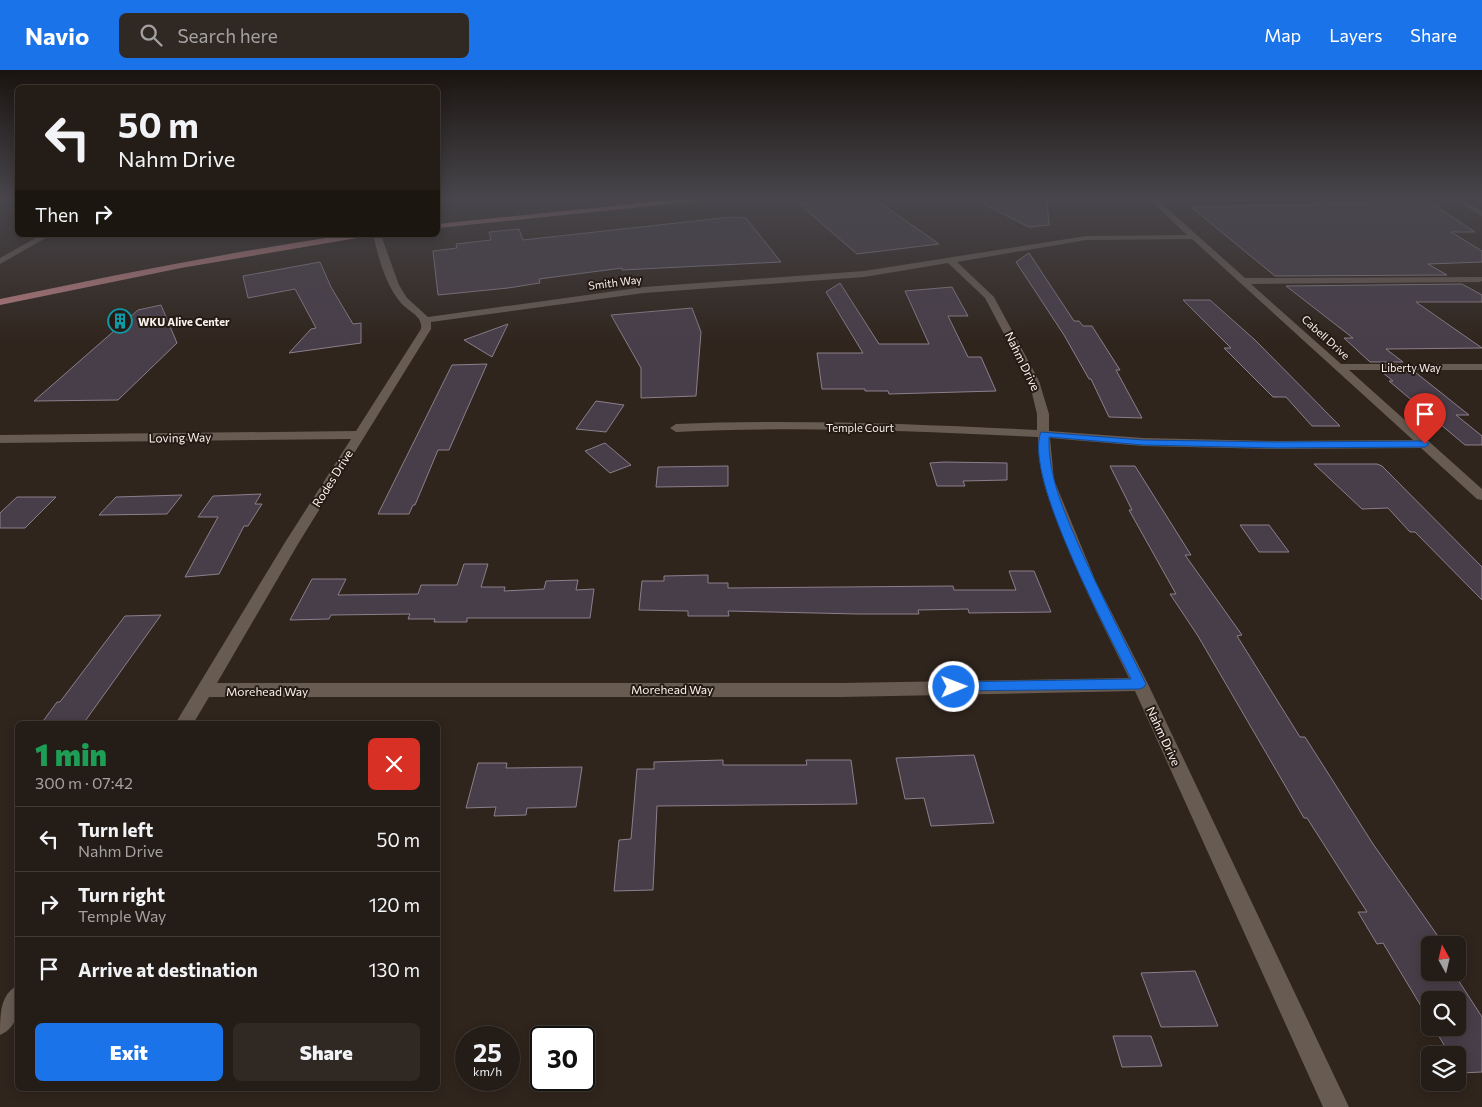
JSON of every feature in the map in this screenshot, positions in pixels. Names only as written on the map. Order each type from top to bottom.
[{"type":"main road","points":[[0,302],[287,247]]},
{"type":"main road","points":[[0,310],[136,275]]},
{"type":"street","points":[[0,262],[26,247]]},
{"type":"street","points":[[381,247],[396,289],[404,301],[425,320]]},
{"type":"street","name":"Smith Way","points":[[425,320],[634,291],[844,277],[1031,247]]},
{"type":"street","name":"Cabell Drive","points":[[1207,247],[1482,496]]},
{"type":"street","name":"Nahm Drive","points":[[951,261],[989,297],[1006,325],[1038,392],[1043,414],[1044,455],[1048,480],[1060,514],[1089,582],[1140,684],[1336,1107]]},
{"type":"street","points":[[1245,281],[1390,281],[1480,278]]},
{"type":"street","name":"Rodes Drive","points":[[186,721],[291,544],[426,330],[425,320]]},
{"type":"street","name":"Liberty Way","points":[[1340,367],[1482,367]]},
{"type":"street","name":"Temple Court","points":[[676,428],[745,425],[795,428],[924,428],[1044,434],[1153,443],[1276,445],[1425,444]]},
{"type":"street","name":"Loving Way","points":[[0,439],[359,435]]},
{"type":"street","name":"Morehead Way","points":[[204,690],[841,690],[1140,684]]},
{"type":"street","points":[[0,1023],[15,1000]]},
{"type":"building","points":[[769,247],[781,262],[622,270],[622,268],[539,279],[540,283],[508,288],[438,295],[433,251],[457,248]]},
{"type":"building","points":[[849,247],[911,247],[857,254]]},
{"type":"building","points":[[1240,247],[1476,247],[1482,251],[1482,262],[1428,264],[1447,275],[1275,276]]},
{"type":"building","points":[[1029,253],[1074,321],[1079,321],[1083,326],[1092,326],[1120,370],[1116,370],[1142,418],[1109,417],[1091,379],[1089,379],[1064,335],[1016,262]]},
{"type":"building","points":[[320,262],[331,287],[353,324],[361,323],[361,343],[289,353],[311,329],[316,328],[295,289],[248,298],[243,276]]},
{"type":"building","points":[[840,283],[879,344],[929,344],[905,291],[952,287],[968,316],[948,316],[968,357],[981,357],[996,391],[889,394],[888,391],[865,391],[865,389],[822,389],[817,353],[863,353],[826,292]]},
{"type":"building","points":[[1462,284],[1482,295],[1482,302],[1416,302],[1482,348],[1386,349],[1403,362],[1370,362],[1344,338],[1353,338],[1286,286]]},
{"type":"building","points":[[1183,300],[1210,300],[1255,340],[1340,426],[1312,426],[1286,397],[1273,397],[1224,348],[1231,348]]},
{"type":"building","points":[[161,305],[177,343],[118,400],[34,401],[138,310]]},
{"type":"building","points":[[692,308],[701,332],[696,396],[641,398],[641,368],[611,315]]},
{"type":"building","points":[[508,324],[492,357],[464,340]]},
{"type":"building","points":[[487,364],[449,450],[438,450],[415,505],[413,505],[409,514],[378,514],[452,365]]},
{"type":"building","points":[[1382,372],[1415,372],[1469,415],[1456,415],[1482,436],[1482,445],[1465,445],[1389,381],[1393,381]]},
{"type":"building","points":[[596,401],[624,405],[606,432],[576,429]]},
{"type":"building","points":[[605,443],[631,465],[610,473],[585,451]]},
{"type":"building","points":[[930,463],[1007,463],[1007,480],[963,481],[965,486],[937,486]]},
{"type":"building","points":[[1314,464],[1377,464],[1382,466],[1482,567],[1482,600],[1415,532],[1410,532],[1388,508],[1362,509]]},
{"type":"building","points":[[728,466],[728,486],[656,487],[658,467]]},
{"type":"building","points":[[1110,466],[1135,466],[1191,555],[1185,555],[1242,635],[1237,636],[1300,737],[1305,737],[1373,844],[1438,936],[1421,936],[1421,981],[1459,981],[1465,991],[1421,991],[1421,1006],[1383,943],[1377,944],[1358,912],[1367,912],[1307,818],[1304,818],[1198,636],[1170,594],[1176,594],[1129,510],[1132,510]]},
{"type":"building","points":[[261,494],[255,504],[262,504],[248,526],[244,526],[219,574],[185,577],[218,517],[198,517],[213,496]]},
{"type":"building","points":[[182,495],[167,514],[99,515],[116,497]]},
{"type":"building","points":[[17,497],[56,497],[25,528],[0,528],[0,513]]},
{"type":"building","points":[[1240,525],[1269,525],[1289,552],[1259,552]]},
{"type":"building","points":[[464,564],[488,564],[481,587],[505,587],[504,591],[544,589],[546,581],[578,580],[576,590],[594,589],[590,618],[467,618],[467,622],[434,622],[435,619],[408,619],[410,614],[331,615],[329,619],[290,620],[312,579],[346,579],[338,595],[418,594],[421,585],[457,585]]},
{"type":"building","points":[[1009,571],[1034,571],[1051,612],[969,613],[968,609],[918,610],[919,614],[728,611],[729,616],[688,616],[688,611],[639,610],[642,581],[664,581],[664,576],[708,575],[708,583],[728,583],[728,588],[953,586],[954,590],[1016,590]]},
{"type":"building","points":[[161,615],[85,721],[43,721],[57,702],[60,702],[125,616]]},
{"type":"building","points":[[974,755],[994,823],[931,826],[924,798],[905,799],[896,758]]},
{"type":"building","points":[[723,760],[723,765],[807,765],[806,760],[851,760],[857,804],[657,806],[653,890],[614,891],[619,840],[631,839],[637,769],[654,769],[654,762]]},
{"type":"building","points":[[478,763],[507,763],[506,768],[582,767],[576,807],[527,808],[526,815],[494,816],[496,807],[466,808]]},
{"type":"building","points":[[1195,971],[1218,1026],[1161,1027],[1141,973]]},
{"type":"building","points":[[1466,992],[1482,1017],[1482,1072],[1466,1073],[1466,1046],[1445,1046],[1439,1036],[1466,1036]]},
{"type":"building","points":[[1113,1036],[1151,1036],[1162,1066],[1122,1067]]},
{"type":"place","name":"WKU Alive Center","points":[[120,321]]},
{"type":"route","points":[[954,687],[1140,684],[1089,582],[1060,514],[1048,480],[1044,455],[1044,434],[1143,442],[1276,445],[1425,444]]}]
